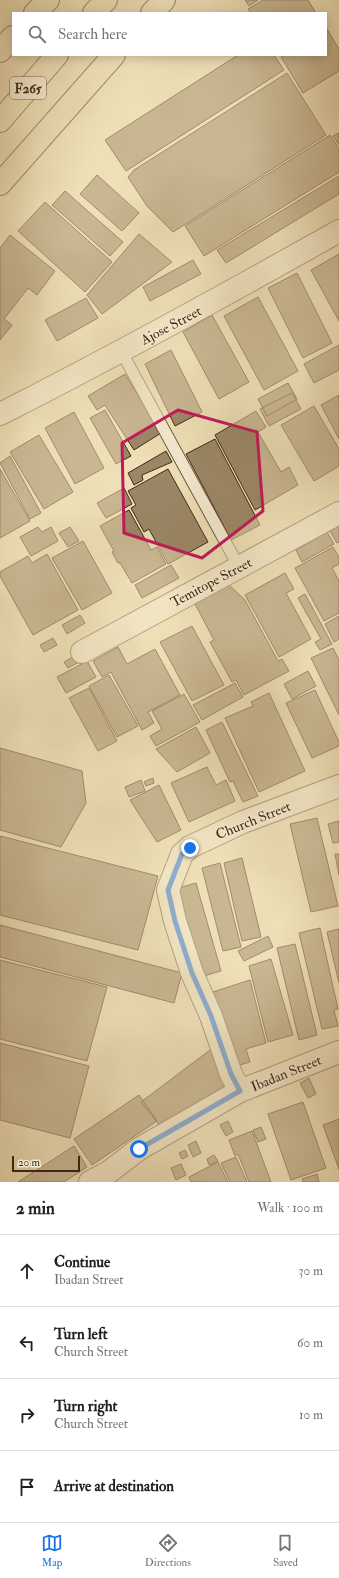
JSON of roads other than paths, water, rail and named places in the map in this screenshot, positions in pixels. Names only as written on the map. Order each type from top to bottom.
[{"type":"main road","points":[[37,12],[48,0]]},
{"type":"main road","points":[[95,12],[106,0]]},
{"type":"main road","points":[[153,12],[164,0]]},
{"type":"main road","points":[[0,51],[12,38]]},
{"type":"main road","name":"F265","points":[[0,121],[56,56]]},
{"type":"main road","points":[[0,184],[113,56]]},
{"type":"street","name":"Ajose Street","points":[[0,414],[122,352],[339,231]]},
{"type":"street","name":"Temitope Street","points":[[82,652],[339,513]]},
{"type":"street","name":"Church Street","points":[[240,1091],[231,1074],[211,1016],[192,973],[175,921],[168,890],[182,854],[190,848],[243,822],[339,786]]},
{"type":"street","name":"Ibadan Street","points":[[104,1179],[139,1149],[240,1091],[339,1052]]},
{"type":"lane","points":[[122,352],[240,567]]}]
